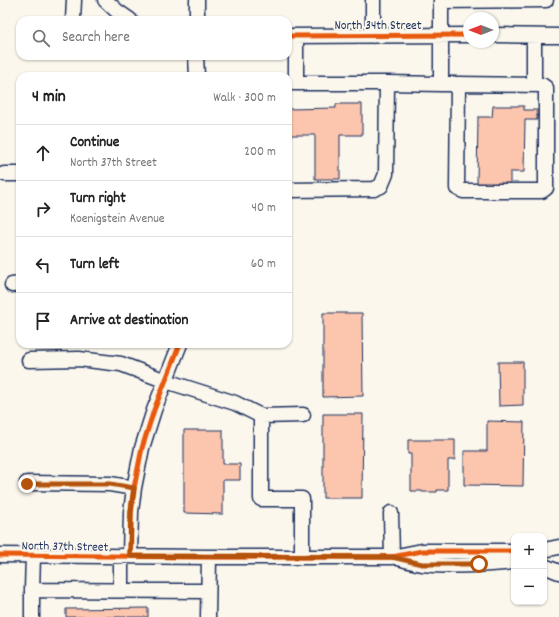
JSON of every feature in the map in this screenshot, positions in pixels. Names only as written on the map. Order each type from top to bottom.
[{"type":"street","points":[[73,16],[74,0]]},
{"type":"street","points":[[105,0],[124,16]]},
{"type":"street","points":[[196,16],[197,0]]},
{"type":"street","points":[[373,0],[373,36]]},
{"type":"street","points":[[441,84],[441,1],[546,0]]},
{"type":"street","name":"North 34th Street","points":[[292,36],[463,35]]},
{"type":"street","points":[[499,35],[559,36]]},
{"type":"street","points":[[292,36],[292,83],[387,83],[542,85],[546,88],[546,188],[542,191],[463,191],[457,188],[458,84]]},
{"type":"street","points":[[534,36],[534,85]]},
{"type":"street","points":[[196,60],[196,72]]},
{"type":"street","points":[[292,190],[374,189],[381,186],[386,174],[387,83]]},
{"type":"street","points":[[4,174],[16,174]]},
{"type":"street","points":[[121,590],[134,488],[142,448],[154,410],[178,348]]},
{"type":"street","points":[[29,360],[79,359],[121,364],[166,381],[235,403],[261,416],[303,416]]},
{"type":"street","points":[[261,416],[261,499],[302,499],[302,557]]},
{"type":"street","points":[[27,484],[110,484],[134,488]]},
{"type":"street","points":[[391,513],[392,557]]},
{"type":"street","points":[[547,549],[559,546]]},
{"type":"street","name":"North 37th Street","points":[[0,555],[392,557],[422,551],[511,551]]},
{"type":"street","points":[[32,556],[32,617]]},
{"type":"street","points":[[208,617],[209,557]]},
{"type":"street","name":"North 37th Street","points":[[392,557],[422,564],[463,565],[511,562]]},
{"type":"street","points":[[547,567],[559,572]]},
{"type":"street","points":[[32,590],[208,590]]},
{"type":"building","points":[[336,104],[362,104],[362,135],[340,135],[340,179],[315,179],[315,135],[292,135],[292,109],[336,108]]},
{"type":"building","points":[[493,106],[524,106],[524,110],[537,110],[537,120],[525,120],[524,172],[510,172],[510,185],[477,184],[478,117],[492,117]]},
{"type":"building","points":[[323,313],[362,313],[363,396],[323,397]]},
{"type":"building","points":[[498,362],[523,362],[523,405],[499,406]]},
{"type":"building","points":[[323,414],[363,414],[362,498],[323,498]]},
{"type":"building","points":[[487,421],[524,422],[523,486],[464,485],[464,451],[487,451]]},
{"type":"building","points":[[184,430],[223,430],[223,464],[240,464],[240,480],[223,480],[223,514],[184,513]]},
{"type":"building","points":[[408,440],[455,440],[455,460],[448,460],[448,490],[437,490],[437,492],[411,491],[411,454],[408,454]]},
{"type":"building","points":[[148,608],[148,617],[66,617],[66,609]]},
{"type":"cycle path","points":[[292,36],[463,35]]},
{"type":"cycle path","points":[[130,556],[131,512],[142,448],[154,410],[178,348]]},
{"type":"cycle path","points":[[0,555],[392,557],[422,551],[511,551]]},
{"type":"route","points":[[27,484],[110,484],[134,488],[131,512],[130,556],[392,557],[422,564],[479,564]]}]
